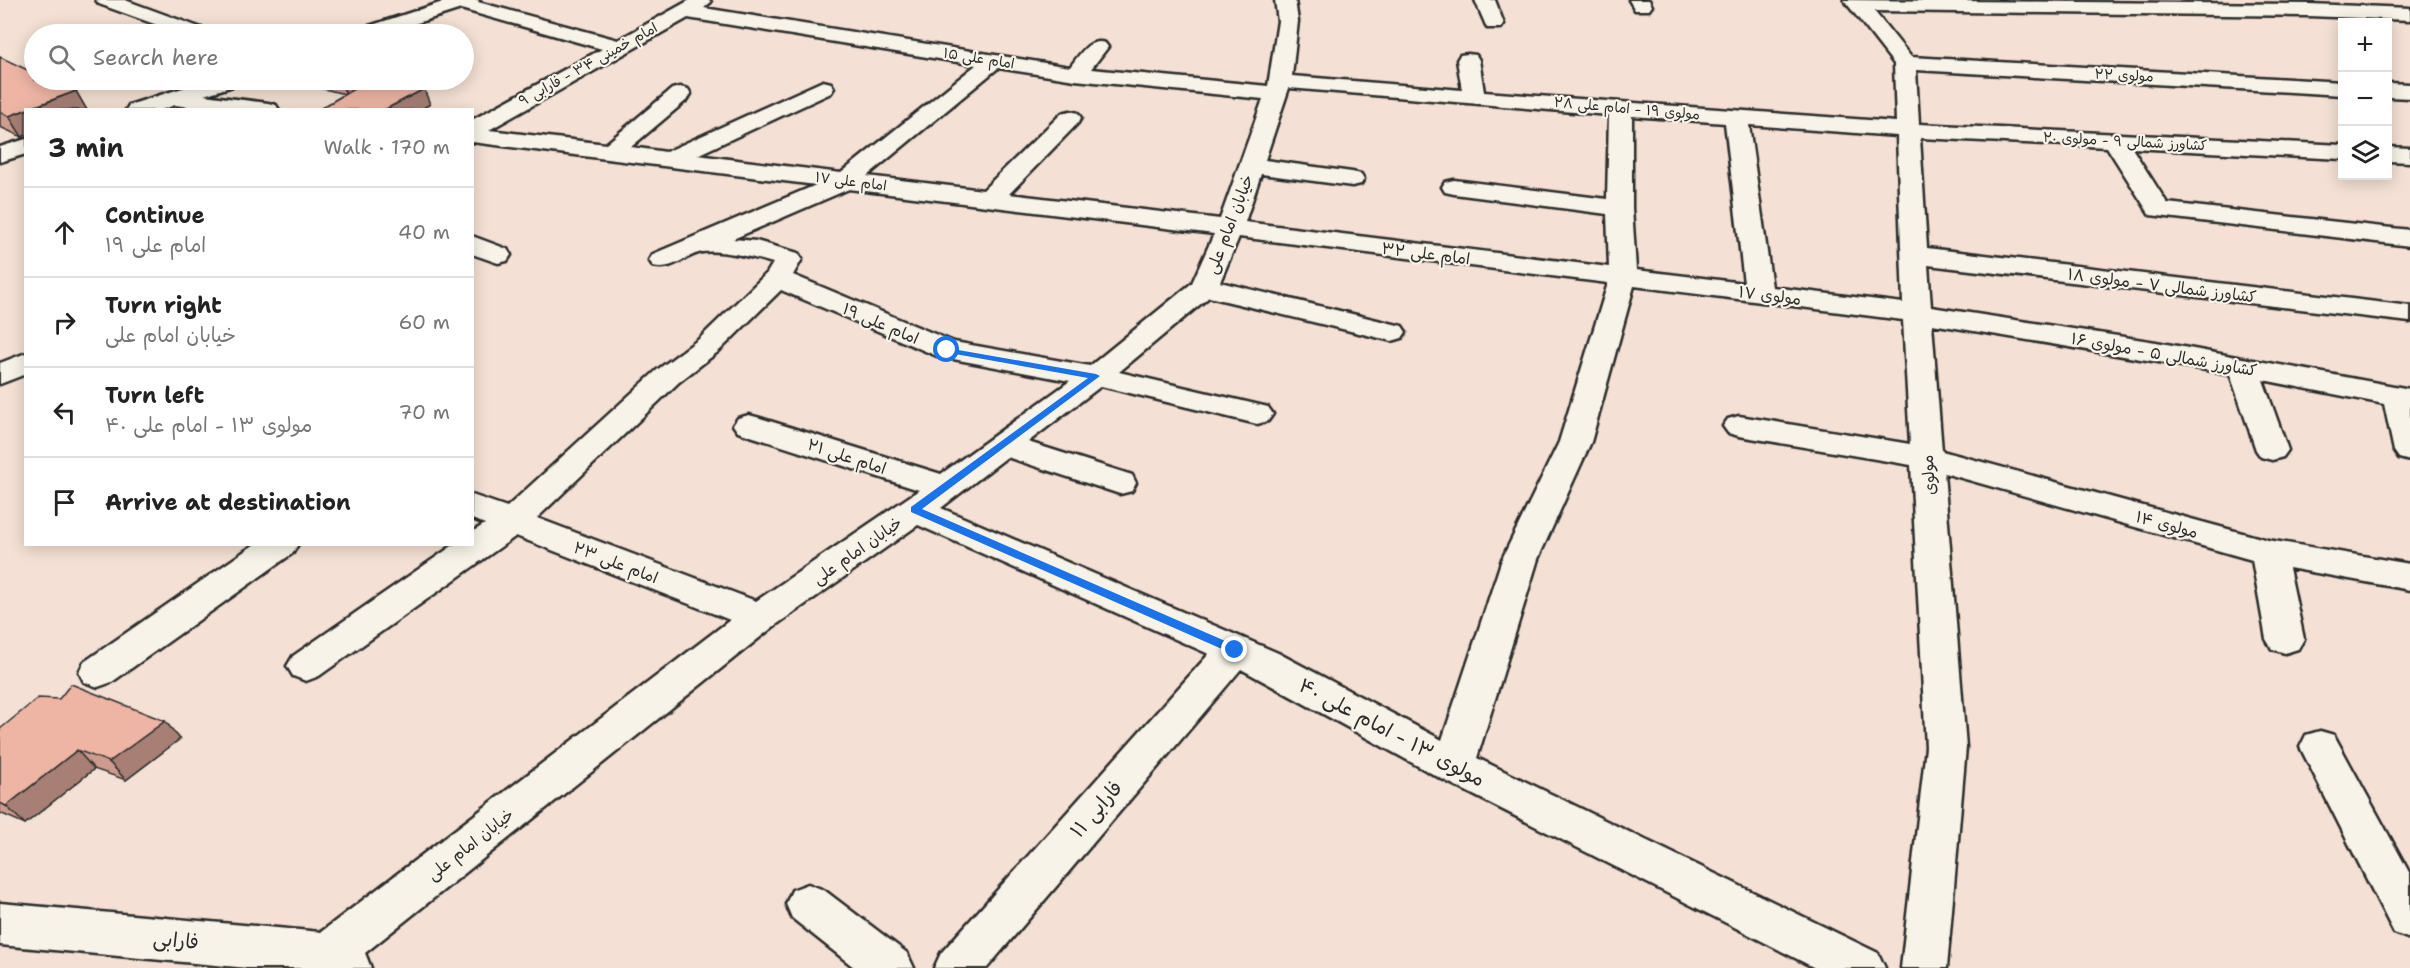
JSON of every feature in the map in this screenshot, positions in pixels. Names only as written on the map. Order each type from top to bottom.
[{"type":"street","points":[[106,0],[172,24]]},
{"type":"street","name":"امام خمینی ۳۴ - فارابی ۹","points":[[474,129],[704,0]]},
{"type":"street","name":"خیابان امام علی","points":[[338,961],[760,617],[930,498],[1096,376],[1204,287],[1230,228],[1279,88],[1288,21],[1285,0]]},
{"type":"street","points":[[1485,0],[1494,24]]},
{"type":"street","points":[[2347,0],[2365,12]]},
{"type":"street","points":[[397,24],[465,1],[620,46]]},
{"type":"street","points":[[1856,2],[2410,14]]},
{"type":"street","points":[[1856,2],[1905,63]]},
{"type":"street","name":"امام علی ۱۵","points":[[683,11],[1075,74],[1279,88],[1345,88]]},
{"type":"street","points":[[808,53],[836,35]]},
{"type":"street","points":[[1075,74],[1098,47]]},
{"type":"street","points":[[1468,60],[1474,96]]},
{"type":"street","points":[[662,260],[846,181],[994,61]]},
{"type":"street","name":"مولوی ۲۲","points":[[1905,63],[2338,88]]},
{"type":"street","name":"مولوی","points":[[1905,63],[1917,313],[1946,747],[1924,968]]},
{"type":"street","points":[[670,159],[823,88]]},
{"type":"street","name":"مولوی ۱۹ - امام علی ۲۸","points":[[1345,88],[1908,130]]},
{"type":"street","points":[[143,108],[197,90]]},
{"type":"street","points":[[2392,90],[2410,91]]},
{"type":"street","points":[[611,152],[680,94]]},
{"type":"street","points":[[173,98],[252,108]]},
{"type":"street","points":[[1454,766],[1520,559],[1575,442],[1623,277],[1619,208],[1621,107]]},
{"type":"street","points":[[1736,116],[1759,294]]},
{"type":"street","points":[[989,199],[1070,118]]},
{"type":"street","name":"کشاورز شمالی ۹ - مولوی ۲۰","points":[[1908,130],[2338,152]]},
{"type":"street","name":"امام علی ۱۷","points":[[474,135],[1230,228]]},
{"type":"street","points":[[2115,141],[2159,210],[2410,237]]},
{"type":"street","points":[[0,155],[24,147]]},
{"type":"street","points":[[2392,154],[2410,155]]},
{"type":"street","points":[[1252,166],[1352,179]]},
{"type":"street","points":[[1455,187],[1619,208]]},
{"type":"street","name":"امام علی ۳۲","points":[[1230,228],[1623,277]]},
{"type":"street","points":[[306,666],[513,521],[668,376],[709,345],[777,278],[789,259],[756,249],[699,244]]},
{"type":"street","points":[[474,245],[498,255]]},
{"type":"street","name":"کشاورز شمالی ۷ - مولوی ۱۸","points":[[1915,255],[2410,314]]},
{"type":"street","name":"مولوی ۱۷","points":[[1623,277],[1917,313]]},
{"type":"street","name":"امام علی ۱۹","points":[[777,278],[862,316],[947,350],[1096,376],[1257,414]]},
{"type":"street","points":[[1204,287],[1392,333]]},
{"type":"street","name":"کشاورز شمالی ۵ - مولوی ۱۶","points":[[1917,313],[2243,367],[2404,398]]},
{"type":"street","points":[[0,375],[24,363]]},
{"type":"street","points":[[2243,367],[2272,450]]},
{"type":"street","points":[[2404,398],[2410,451]]},
{"type":"street","name":"امام علی ۲۱","points":[[749,424],[930,498]]},
{"type":"street","name":"مولوی ۱۴","points":[[1739,426],[1927,457],[2268,552],[2410,577]]},
{"type":"street","points":[[1003,445],[1120,483]]},
{"type":"street","name":"مولوی ۱۳ - امام علی ۴۰","points":[[930,498],[1265,663],[1454,766],[1862,968]]},
{"type":"street","name":"امام علی ۲۳","points":[[474,507],[760,617]]},
{"type":"street","points":[[98,672],[278,546]]},
{"type":"street","points":[[2268,552],[2285,639]]},
{"type":"street","name":"فارابی ۱۱","points":[[957,968],[1235,650]]},
{"type":"street","points":[[2320,747],[2410,918]]},
{"type":"street","points":[[808,904],[891,968]]},
{"type":"street","name":"فارابی","points":[[0,924],[338,961]]},
{"type":"building","points":[[0,57],[24,68],[24,90],[76,91],[30,108],[24,108],[24,110],[9,116],[0,112]]},
{"type":"building","points":[[352,90],[422,90],[388,108],[321,108]]},
{"type":"building","points":[[71,684],[165,721],[109,762],[77,750],[6,806],[0,803],[0,729],[38,698],[59,699]]},
{"type":"route","points":[[947,350],[1096,376],[915,510],[1235,650]]}]
